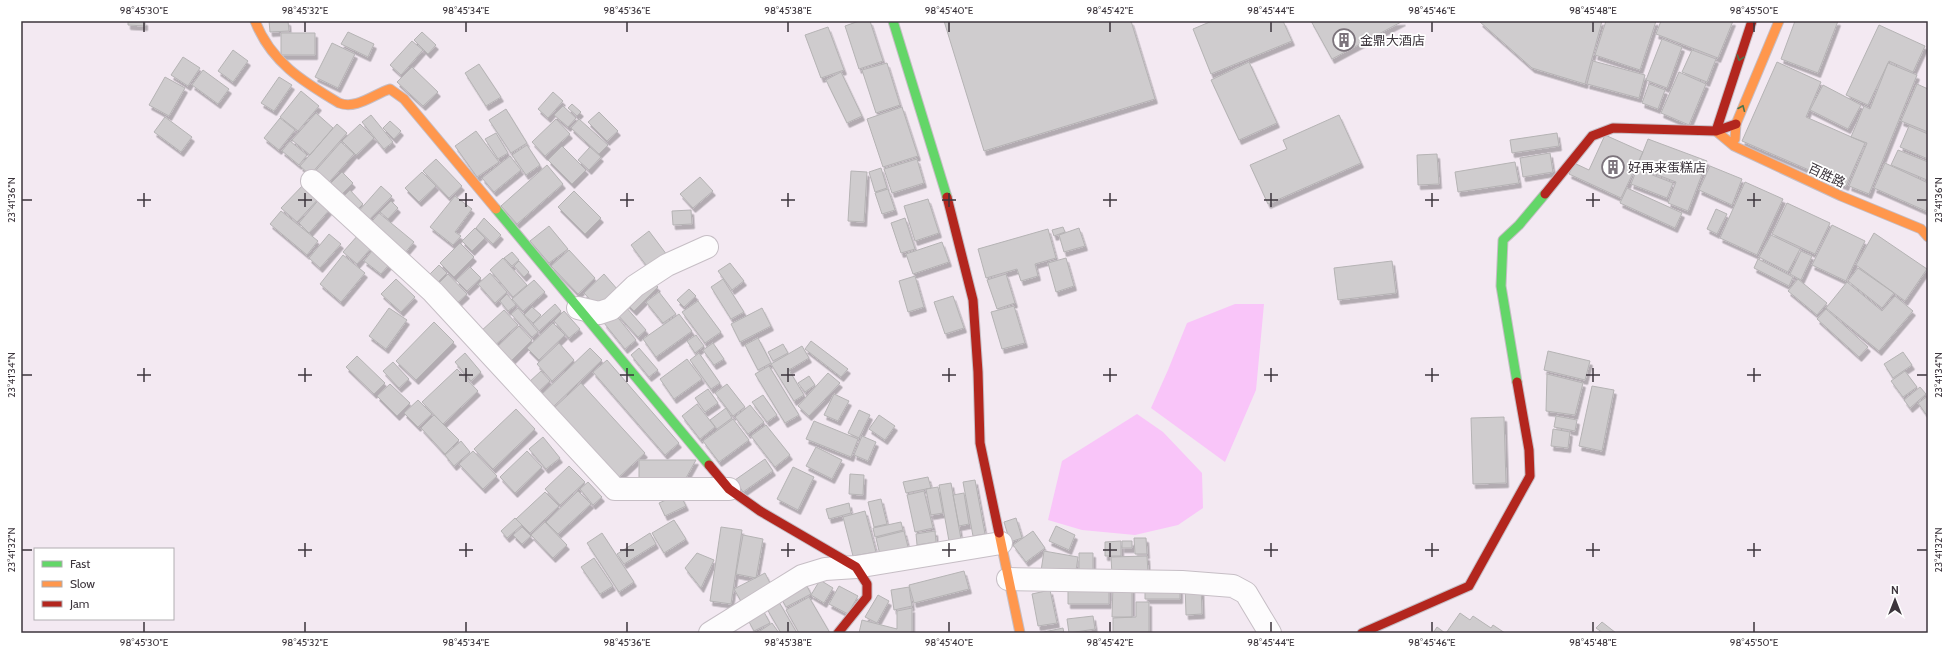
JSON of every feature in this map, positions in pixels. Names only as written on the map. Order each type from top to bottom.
[{"type":"street","points":[[256,21],[256,26],[277,59],[313,86],[345,106],[357,104],[380,91],[390,90],[404,99],[729,489],[760,511],[856,567],[867,584],[867,597],[838,633]]},
{"type":"street","points":[[893,21],[944,187],[973,300],[978,372],[980,443],[1020,633]]},
{"type":"street","points":[[1716,131],[1752,21]]},
{"type":"street","points":[[1734,146],[1736,124],[1779,21]]},
{"type":"street","points":[[1362,633],[1469,586],[1530,476],[1529,450],[1501,286],[1503,240],[1519,225],[1592,136],[1613,128],[1716,131],[1736,124]]},
{"type":"street","name":"百胜路","points":[[1716,131],[1734,146],[1841,196],[1921,229],[1928,238]]},
{"type":"street","points":[[312,181],[433,292],[615,489],[729,489]]},
{"type":"street","points":[[578,308],[599,313],[611,309],[635,286],[668,265],[707,247]]},
{"type":"street","points":[[710,633],[802,576],[825,569],[856,567],[1001,543]]},
{"type":"street","points":[[1008,579],[1182,582],[1233,586],[1246,593],[1270,633]]},
{"type":"shaded area","points":[[1235,304],[1264,304],[1256,390],[1225,462],[1151,408],[1187,323]]},
{"type":"shaded area","points":[[1137,414],[1163,432],[1202,473],[1203,508],[1178,525],[1135,535],[1082,530],[1048,520],[1062,461]]},
{"type":"building","points":[[128,21],[145,21],[145,26],[128,25]]},
{"type":"building","points":[[269,21],[288,21],[289,31],[270,32]]},
{"type":"building","points":[[859,21],[870,21],[883,61],[859,69],[845,26]]},
{"type":"building","points":[[944,21],[1131,21],[1155,99],[984,151]]},
{"type":"building","points":[[1212,21],[1283,21],[1292,41],[1211,74],[1193,29]]},
{"type":"building","name":"金鼎大酒店","points":[[1311,21],[1403,21],[1332,59]]},
{"type":"building","points":[[1602,21],[1585,84],[1532,68],[1480,22]]},
{"type":"building","points":[[1606,21],[1656,21],[1640,70],[1595,55]]},
{"type":"building","points":[[1661,21],[1733,21],[1718,58],[1656,34]]},
{"type":"building","points":[[1795,21],[1838,21],[1818,73],[1781,59]]},
{"type":"building","points":[[1879,25],[1925,46],[1913,72],[1889,61],[1868,105],[1846,95]]},
{"type":"building","points":[[828,27],[844,70],[821,78],[805,35]]},
{"type":"building","points":[[348,32],[374,44],[368,57],[341,44]]},
{"type":"building","points":[[422,32],[436,45],[428,54],[414,40]]},
{"type":"building","points":[[281,33],[315,33],[315,55],[281,55]]},
{"type":"building","points":[[1662,39],[1682,47],[1667,88],[1646,80]]},
{"type":"building","points":[[412,41],[423,50],[401,75],[390,65]]},
{"type":"building","points":[[332,43],[355,54],[338,88],[315,77]]},
{"type":"building","points":[[233,50],[248,61],[233,82],[218,71]]},
{"type":"building","points":[[1692,50],[1716,59],[1707,82],[1682,72]]},
{"type":"building","points":[[183,57],[200,68],[188,86],[171,75]]},
{"type":"building","points":[[1593,61],[1645,75],[1639,98],[1587,84]]},
{"type":"building","points":[[1249,62],[1277,123],[1239,140],[1211,80]]},
{"type":"building","points":[[1777,62],[1821,82],[1806,117],[1865,143],[1846,186],[1742,141]]},
{"type":"building","points":[[887,63],[900,105],[876,113],[862,70]]},
{"type":"building","points":[[1888,63],[1917,75],[1869,194],[1849,186],[1867,143],[1851,137],[1864,106],[1870,109]]},
{"type":"building","points":[[479,64],[501,97],[486,106],[465,73]]},
{"type":"building","points":[[412,67],[438,92],[423,106],[397,82]]},
{"type":"building","points":[[203,70],[229,89],[218,104],[192,85]]},
{"type":"building","points":[[841,72],[862,116],[847,123],[826,80]]},
{"type":"building","points":[[1679,72],[1706,84],[1689,125],[1661,113]]},
{"type":"building","points":[[165,77],[185,88],[169,116],[149,105]]},
{"type":"building","points":[[279,77],[292,85],[274,111],[261,103]]},
{"type":"building","points":[[1649,84],[1665,90],[1658,109],[1642,103]]},
{"type":"building","points":[[1917,84],[1928,89],[1928,132],[1901,121]]},
{"type":"building","points":[[1823,85],[1861,105],[1848,129],[1810,110]]},
{"type":"building","points":[[301,91],[319,106],[298,131],[280,117]]},
{"type":"building","points":[[553,92],[563,101],[548,118],[538,109]]},
{"type":"building","points":[[572,104],[581,112],[577,116],[568,108]]},
{"type":"building","points":[[563,106],[576,118],[568,127],[554,115]]},
{"type":"building","points":[[902,107],[918,156],[883,167],[867,119]]},
{"type":"building","points":[[506,109],[527,143],[511,153],[489,120]]},
{"type":"building","points":[[599,112],[618,131],[607,141],[588,122]]},
{"type":"building","points":[[316,113],[333,128],[310,155],[292,140]]},
{"type":"building","points":[[371,115],[393,142],[384,149],[362,122]]},
{"type":"building","points":[[1339,115],[1361,163],[1268,204],[1250,165],[1287,149],[1283,140]]},
{"type":"building","points":[[165,117],[192,137],[181,152],[154,132]]},
{"type":"building","points":[[280,118],[295,130],[279,150],[264,138]]},
{"type":"building","points":[[556,119],[570,134],[545,156],[532,142]]},
{"type":"building","points":[[579,119],[608,145],[599,154],[571,128]]},
{"type":"building","points":[[390,121],[401,131],[394,139],[383,128]]},
{"type":"building","points":[[337,124],[347,133],[310,175],[300,166]]},
{"type":"building","points":[[360,124],[374,138],[356,155],[342,141]]},
{"type":"building","points":[[1909,126],[1928,134],[1928,159],[1900,147]]},
{"type":"building","points":[[476,131],[499,162],[477,177],[455,146]]},
{"type":"building","points":[[496,133],[508,153],[498,159],[485,139]]},
{"type":"building","points":[[1557,133],[1559,146],[1512,153],[1510,140]]},
{"type":"building","name":"好再来蛋糕店","points":[[1605,135],[1643,152],[1621,198],[1569,174],[1574,163],[1589,170]]},
{"type":"building","points":[[1648,139],[1707,161],[1688,211],[1668,203],[1676,182],[1637,167]]},
{"type":"building","points":[[290,141],[307,155],[299,165],[282,151]]},
{"type":"building","points":[[341,142],[354,154],[323,189],[310,177]]},
{"type":"building","points":[[527,145],[540,165],[526,175],[512,155]]},
{"type":"building","points":[[562,146],[586,170],[572,184],[548,160]]},
{"type":"building","points":[[590,147],[601,157],[589,170],[578,160]]},
{"type":"building","points":[[1898,150],[1928,162],[1927,180],[1891,165]]},
{"type":"building","points":[[1550,153],[1553,172],[1523,177],[1520,158]]},
{"type":"building","points":[[1437,154],[1439,184],[1418,185],[1417,155]]},
{"type":"building","points":[[510,156],[521,170],[494,192],[482,178]]},
{"type":"building","points":[[436,159],[462,186],[449,198],[423,171]]},
{"type":"building","points":[[917,159],[924,183],[892,193],[884,169]]},
{"type":"building","points":[[1515,162],[1519,183],[1458,192],[1455,172]]},
{"type":"building","points":[[1885,163],[1928,183],[1928,205],[1926,211],[1874,188]]},
{"type":"building","points":[[547,165],[563,184],[517,224],[501,206]]},
{"type":"building","points":[[1710,166],[1742,179],[1732,205],[1699,190]]},
{"type":"building","points":[[881,168],[887,188],[875,192],[869,172]]},
{"type":"building","points":[[1637,169],[1673,183],[1667,198],[1631,184]]},
{"type":"building","points":[[851,171],[867,172],[864,222],[848,221]]},
{"type":"building","points":[[342,172],[353,183],[335,201],[324,190]]},
{"type":"building","points":[[422,172],[436,186],[419,202],[405,188]]},
{"type":"building","points":[[700,177],[713,191],[693,208],[680,194]]},
{"type":"building","points":[[306,182],[321,196],[297,222],[281,208]]},
{"type":"building","points":[[1745,182],[1783,199],[1757,255],[1720,238]]},
{"type":"building","points":[[381,186],[392,196],[367,222],[357,213]]},
{"type":"building","points":[[1627,188],[1682,213],[1675,228],[1620,203]]},
{"type":"building","points":[[888,189],[895,210],[882,214],[875,193]]},
{"type":"building","points":[[350,190],[363,204],[355,212],[341,199]]},
{"type":"building","points":[[574,191],[601,218],[585,234],[558,207]]},
{"type":"building","points":[[455,196],[472,209],[455,232],[461,236],[453,245],[430,227]]},
{"type":"building","points":[[321,197],[332,207],[309,233],[299,223]]},
{"type":"building","points":[[928,199],[939,233],[915,241],[904,206]]},
{"type":"building","points":[[391,201],[398,208],[388,219],[380,212]]},
{"type":"building","points":[[1787,203],[1830,223],[1815,254],[1772,234]]},
{"type":"building","points":[[1716,209],[1727,214],[1717,234],[1707,229]]},
{"type":"building","points":[[691,210],[692,224],[673,225],[672,211]]},
{"type":"building","points":[[281,211],[318,241],[307,255],[270,224]]},
{"type":"building","points":[[379,213],[414,242],[403,255],[368,226]]},
{"type":"building","points":[[484,218],[501,235],[493,244],[476,228]]},
{"type":"building","points":[[905,218],[915,249],[901,253],[891,223]]},
{"type":"building","points":[[1832,225],[1865,241],[1846,281],[1812,265]]},
{"type":"building","points":[[549,226],[568,249],[549,263],[530,241]]},
{"type":"building","points":[[1063,227],[1065,232],[1054,236],[1052,230]]},
{"type":"building","points":[[475,228],[485,238],[472,251],[462,241]]},
{"type":"building","points":[[1079,228],[1085,246],[1064,252],[1059,235]]},
{"type":"building","points":[[1048,229],[1056,258],[1035,264],[1038,276],[1021,281],[1017,269],[986,278],[978,249]]},
{"type":"building","points":[[649,231],[667,255],[649,269],[631,245]]},
{"type":"building","points":[[1874,233],[1927,269],[1905,301],[1856,265]]},
{"type":"building","points":[[329,234],[341,244],[320,268],[309,258]]},
{"type":"building","points":[[359,234],[373,246],[357,264],[343,252]]},
{"type":"building","points":[[1771,235],[1800,249],[1788,272],[1759,257]]},
{"type":"building","points":[[942,242],[949,262],[913,274],[906,254]]},
{"type":"building","points":[[460,243],[474,257],[454,277],[440,263]]},
{"type":"building","points":[[376,246],[393,260],[381,274],[364,261]]},
{"type":"building","points":[[569,250],[595,278],[578,294],[551,266]]},
{"type":"building","points":[[1801,251],[1812,256],[1801,280],[1790,274]]},
{"type":"building","points":[[512,252],[519,260],[512,266],[504,258]]},
{"type":"building","points":[[343,255],[365,273],[341,302],[320,284]]},
{"type":"building","points":[[503,258],[527,285],[513,297],[490,270]]},
{"type":"building","points":[[1066,258],[1074,286],[1056,292],[1048,263]]},
{"type":"building","points":[[1758,259],[1793,277],[1789,286],[1754,268]]},
{"type":"building","points":[[519,261],[529,272],[524,277],[514,266]]},
{"type":"building","points":[[1392,261],[1396,293],[1338,300],[1334,268]]},
{"type":"building","points":[[730,263],[744,281],[732,290],[718,271]]},
{"type":"building","points":[[439,265],[447,273],[435,285],[427,277]]},
{"type":"building","points":[[470,267],[481,278],[467,291],[456,280]]},
{"type":"building","points":[[1858,268],[1894,293],[1882,308],[1848,281]]},
{"type":"building","points":[[490,273],[507,292],[495,303],[478,284]]},
{"type":"building","points":[[448,274],[467,294],[454,306],[436,286]]},
{"type":"building","points":[[604,274],[618,290],[598,308],[584,293]]},
{"type":"building","points":[[1006,274],[1015,303],[997,309],[987,280]]},
{"type":"building","points":[[915,276],[924,307],[908,312],[899,281]]},
{"type":"building","points":[[396,279],[415,297],[401,312],[381,294]]},
{"type":"building","points":[[649,279],[658,287],[634,311],[625,302]]},
{"type":"building","points":[[723,279],[744,312],[731,319],[711,287]]},
{"type":"building","points":[[1798,279],[1827,303],[1817,315],[1788,291]]},
{"type":"building","points":[[534,280],[545,292],[523,311],[512,299]]},
{"type":"building","points":[[1847,282],[1882,311],[1895,296],[1913,311],[1879,351],[1826,308]]},
{"type":"building","points":[[689,289],[696,296],[684,307],[677,300]]},
{"type":"building","points":[[659,292],[676,314],[663,323],[646,302]]},
{"type":"building","points":[[507,294],[516,305],[508,311],[500,301]]},
{"type":"building","points":[[953,296],[964,328],[945,334],[934,302]]},
{"type":"building","points":[[698,301],[721,332],[705,343],[682,312]]},
{"type":"building","points":[[555,304],[561,311],[539,331],[533,324]]},
{"type":"building","points":[[625,306],[646,330],[638,337],[616,313]]},
{"type":"building","points":[[1014,306],[1025,343],[1002,349],[991,312]]},
{"type":"building","points":[[532,307],[541,315],[533,323],[524,315]]},
{"type":"building","points":[[389,308],[407,320],[386,349],[369,336]]},
{"type":"building","points":[[518,308],[538,332],[532,337],[511,314]]},
{"type":"building","points":[[762,308],[771,326],[740,342],[731,324]]},
{"type":"building","points":[[1826,309],[1868,347],[1859,357],[1817,319]]},
{"type":"building","points":[[504,310],[518,325],[493,347],[480,332]]},
{"type":"building","points":[[564,311],[580,329],[569,338],[554,321]]},
{"type":"building","points":[[615,314],[636,340],[625,349],[604,323]]},
{"type":"building","points":[[679,314],[692,331],[656,357],[643,339]]},
{"type":"building","points":[[434,322],[454,342],[416,380],[396,361]]},
{"type":"building","points":[[553,323],[565,335],[539,360],[527,348]]},
{"type":"building","points":[[519,326],[532,340],[509,363],[495,349]]},
{"type":"building","points":[[696,335],[704,346],[695,353],[687,341]]},
{"type":"building","points":[[758,338],[771,363],[758,370],[745,345]]},
{"type":"building","points":[[811,341],[848,369],[841,377],[805,349]]},
{"type":"building","points":[[559,343],[574,360],[552,381],[537,364]]},
{"type":"building","points":[[713,343],[724,359],[714,365],[703,350]]},
{"type":"building","points":[[783,344],[788,353],[773,361],[768,352]]},
{"type":"building","points":[[802,346],[809,358],[789,370],[804,395],[794,401],[771,364]]},
{"type":"building","points":[[590,348],[602,360],[552,408],[540,396]]},
{"type":"building","points":[[639,348],[658,370],[649,377],[631,355]]},
{"type":"building","points":[[1548,351],[1590,361],[1585,380],[1544,370]]},
{"type":"building","points":[[1903,352],[1912,365],[1893,378],[1884,364]]},
{"type":"building","points":[[465,353],[481,372],[471,381],[455,362]]},
{"type":"building","points":[[699,353],[720,383],[711,389],[690,360]]},
{"type":"building","points":[[357,356],[385,383],[374,394],[346,367]]},
{"type":"building","points":[[687,359],[702,379],[674,399],[660,379]]},
{"type":"building","points":[[607,360],[679,443],[665,455],[593,372]]},
{"type":"building","points":[[393,362],[409,379],[399,388],[383,371]]},
{"type":"building","points":[[769,366],[799,415],[785,423],[755,374]]},
{"type":"building","points":[[457,369],[478,391],[443,424],[422,402]]},
{"type":"building","points":[[541,371],[550,381],[537,393],[528,383]]},
{"type":"building","points":[[1905,371],[1917,387],[1903,397],[1891,381]]},
{"type":"building","points":[[828,373],[840,383],[809,416],[798,406]]},
{"type":"building","points":[[1547,374],[1583,383],[1575,415],[1546,411]]},
{"type":"building","points":[[809,376],[815,385],[805,392],[798,383]]},
{"type":"building","points":[[581,383],[645,453],[618,478],[554,408]]},
{"type":"building","points":[[390,384],[410,403],[397,416],[377,396]]},
{"type":"building","points":[[727,384],[745,407],[733,416],[715,393]]},
{"type":"building","points":[[1592,386],[1614,390],[1602,451],[1579,446]]},
{"type":"building","points":[[1920,387],[1926,394],[1910,408],[1904,400]]},
{"type":"building","points":[[708,389],[718,403],[705,412],[695,398]]},
{"type":"building","points":[[834,394],[849,401],[838,421],[824,415]]},
{"type":"building","points":[[763,395],[777,415],[767,422],[752,402]]},
{"type":"building","points":[[1928,396],[1928,417],[1918,403]]},
{"type":"building","points":[[418,400],[432,414],[418,427],[404,413]]},
{"type":"building","points":[[697,404],[715,427],[700,439],[682,416]]},
{"type":"building","points":[[750,405],[764,422],[748,434],[735,417]]},
{"type":"building","points":[[726,408],[732,418],[717,429],[710,420]]},
{"type":"building","points":[[516,409],[535,429],[493,469],[474,449]]},
{"type":"building","points":[[859,410],[870,415],[859,438],[848,433]]},
{"type":"building","points":[[434,415],[459,440],[445,454],[421,428]]},
{"type":"building","points":[[879,415],[895,426],[885,440],[869,429]]},
{"type":"building","points":[[1556,416],[1577,420],[1575,431],[1554,427]]},
{"type":"building","points":[[1504,417],[1506,483],[1473,484],[1471,418]]},
{"type":"building","points":[[733,419],[749,440],[719,462],[703,441]]},
{"type":"building","points":[[814,421],[858,439],[851,457],[806,439]]},
{"type":"building","points":[[766,425],[790,455],[775,467],[751,436]]},
{"type":"building","points":[[1553,429],[1570,432],[1568,448],[1551,446]]},
{"type":"building","points":[[862,436],[876,442],[868,461],[854,455]]},
{"type":"building","points":[[543,437],[560,458],[546,469],[529,449]]},
{"type":"building","points":[[461,441],[470,452],[454,466],[445,455]]},
{"type":"building","points":[[816,447],[842,460],[832,479],[806,466]]},
{"type":"building","points":[[473,451],[497,476],[483,489],[459,464]]},
{"type":"building","points":[[527,451],[542,467],[515,493],[500,477]]},
{"type":"building","points":[[765,459],[773,471],[743,492],[735,480]]},
{"type":"building","points":[[639,460],[696,460],[686,478],[639,479]]},
{"type":"building","points":[[569,466],[585,482],[560,505],[545,489]]},
{"type":"building","points":[[793,467],[814,477],[798,510],[777,499]]},
{"type":"building","points":[[850,474],[864,475],[863,495],[849,494]]},
{"type":"building","points":[[928,477],[931,488],[906,493],[903,482]]},
{"type":"building","points":[[975,480],[985,534],[973,536],[963,482]]},
{"type":"building","points":[[588,482],[602,497],[593,505],[580,489]]},
{"type":"building","points":[[951,483],[961,539],[949,541],[939,485]]},
{"type":"building","points":[[938,487],[943,513],[931,515],[926,489]]},
{"type":"building","points":[[578,491],[591,504],[558,534],[546,522]]},
{"type":"building","points":[[924,491],[933,528],[915,532],[907,495]]},
{"type":"building","points":[[545,492],[559,506],[530,533],[516,519]]},
{"type":"building","points":[[964,493],[969,524],[959,526],[953,495]]},
{"type":"building","points":[[680,494],[686,506],[665,516],[659,503]]},
{"type":"building","points":[[881,499],[887,524],[874,527],[868,502]]},
{"type":"building","points":[[849,503],[851,513],[829,519],[826,509]]},
{"type":"building","points":[[865,511],[876,552],[853,556],[843,517]]},
{"type":"building","points":[[515,518],[522,525],[507,538],[501,531]]},
{"type":"building","points":[[1016,518],[1022,538],[1010,542],[1004,522]]},
{"type":"building","points":[[674,520],[686,539],[664,553],[652,533]]},
{"type":"building","points":[[545,522],[567,545],[553,558],[531,535]]},
{"type":"building","points":[[901,522],[903,530],[875,537],[873,528]]},
{"type":"building","points":[[1056,526],[1075,535],[1069,550],[1049,541]]},
{"type":"building","points":[[522,527],[531,536],[522,544],[513,535]]},
{"type":"building","points":[[721,527],[742,530],[731,604],[710,601]]},
{"type":"building","points":[[904,531],[908,547],[880,555],[876,538]]},
{"type":"building","points":[[935,531],[936,542],[917,545],[916,534]]},
{"type":"building","points":[[1033,531],[1045,548],[1026,562],[1013,545]]},
{"type":"building","points":[[602,533],[634,582],[619,592],[587,543]]},
{"type":"building","points":[[650,533],[656,544],[624,564],[617,554]]},
{"type":"building","points":[[743,535],[763,539],[756,578],[736,574]]},
{"type":"building","points":[[1134,538],[1146,538],[1147,554],[1135,554]]},
{"type":"building","points":[[1121,541],[1121,556],[1105,556],[1105,542]]},
{"type":"building","points":[[1122,541],[1132,541],[1132,548],[1122,548]]},
{"type":"building","points":[[1044,551],[1078,557],[1075,577],[1041,571]]},
{"type":"building","points":[[697,553],[714,560],[701,588],[685,568]]},
{"type":"building","points":[[1079,553],[1093,553],[1093,575],[1079,575]]},
{"type":"building","points":[[1147,556],[1148,573],[1112,575],[1111,557]]},
{"type":"building","points":[[594,558],[613,586],[600,594],[581,567]]},
{"type":"building","points":[[964,571],[969,589],[914,603],[909,585]]},
{"type":"building","points":[[765,573],[772,587],[742,603],[734,589]]},
{"type":"building","points":[[820,580],[833,588],[824,603],[811,595]]},
{"type":"building","points":[[806,584],[811,594],[786,607],[781,598]]},
{"type":"building","points":[[1185,584],[1201,584],[1202,614],[1186,615]]},
{"type":"building","points":[[1113,585],[1132,585],[1132,617],[1112,617]]},
{"type":"building","points":[[839,586],[858,596],[848,614],[829,604]]},
{"type":"building","points":[[1145,586],[1180,586],[1180,599],[1145,599]]},
{"type":"building","points":[[909,587],[912,606],[894,610],[891,590]]},
{"type":"building","points":[[1068,587],[1109,587],[1109,604],[1068,604]]},
{"type":"building","points":[[1050,590],[1057,623],[1038,626],[1032,594]]},
{"type":"building","points":[[878,595],[889,601],[877,623],[865,617]]},
{"type":"building","points":[[809,597],[830,633],[799,633],[786,610]]},
{"type":"building","points":[[779,602],[797,633],[781,633],[767,609]]},
{"type":"building","points":[[1136,602],[1149,602],[1149,632],[1113,632],[1113,618],[1136,617]]},
{"type":"building","points":[[912,608],[912,633],[859,633],[862,620],[897,629],[897,611]]},
{"type":"building","points":[[764,612],[770,623],[754,631],[748,620]]},
{"type":"building","points":[[1460,613],[1470,620],[1473,616],[1491,628],[1493,625],[1505,633],[1446,633]]},
{"type":"building","points":[[1093,616],[1095,629],[1069,633],[1067,619]]},
{"type":"building","points":[[1602,622],[1616,633],[1603,633],[1596,628]]},
{"type":"building","points":[[772,623],[779,633],[757,633]]},
{"type":"building","points":[[1437,627],[1445,633],[1433,633]]},
{"type":"building","points":[[1063,628],[1064,633],[1039,633]]},
{"type":"traffic: fast","points":[[893,21],[947,197]]},
{"type":"traffic: fast","points":[[1517,382],[1501,286],[1503,240],[1519,225],[1545,194]]},
{"type":"traffic: fast","points":[[496,209],[709,465]]},
{"type":"traffic: slow","points":[[255,21],[270,48],[289,69],[313,87],[339,103],[345,105],[358,103],[390,89],[404,99],[496,209]]},
{"type":"traffic: slow","points":[[1735,139],[1736,124],[1779,21]]},
{"type":"traffic: slow","points":[[1716,131],[1734,146],[1841,196],[1921,229],[1928,237]]},
{"type":"traffic: slow","points":[[999,533],[1020,633]]},
{"type":"traffic: jam","points":[[1716,131],[1752,21]]},
{"type":"traffic: jam","points":[[1545,194],[1592,136],[1613,128],[1716,131],[1736,124]]},
{"type":"traffic: jam","points":[[947,197],[973,300],[978,372],[980,443],[999,533]]},
{"type":"traffic: jam","points":[[1362,633],[1469,586],[1530,476],[1529,450],[1517,382]]},
{"type":"traffic: jam","points":[[709,465],[729,489],[760,511],[856,567],[867,584],[867,597],[838,633]]},
{"type":"place","name":"金鼎大酒店","points":[[1344,40]]},
{"type":"place","name":"好再来蛋糕店","points":[[1613,167]]}]
